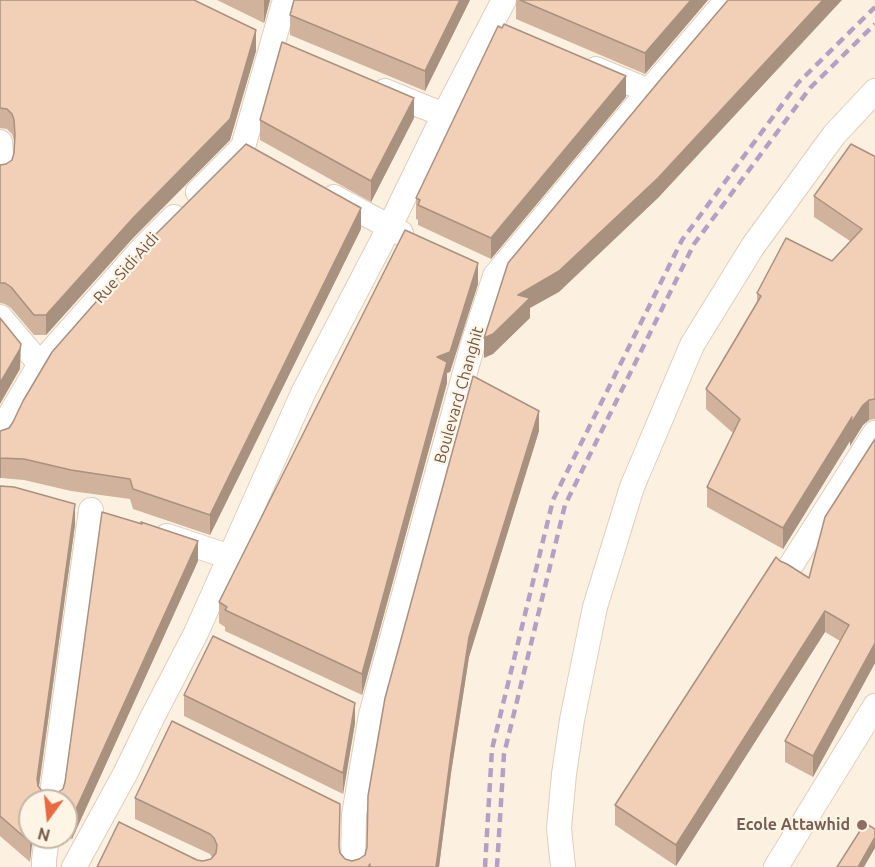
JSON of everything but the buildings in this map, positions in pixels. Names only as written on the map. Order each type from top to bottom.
[{"type":"street","name":"Rue Sidi Aidi","points":[[0,437],[10,415],[40,364],[143,248],[253,153],[273,43],[285,0]]},
{"type":"street","points":[[74,867],[112,823],[125,774],[164,721],[207,638],[230,557],[304,391],[389,228],[444,115],[502,29],[504,0]]},
{"type":"street","name":"Boulevard Changhit","points":[[353,867],[343,809],[361,711],[466,369],[485,271],[649,91],[727,0]]},
{"type":"street","points":[[575,60],[649,91]]},
{"type":"street","points":[[369,84],[444,115]]},
{"type":"street","points":[[563,867],[559,828],[572,720],[595,607],[632,487],[692,345],[753,246],[842,140],[875,91]]},
{"type":"street","points":[[0,142],[0,172]]},
{"type":"street","points":[[316,187],[389,228],[421,242]]},
{"type":"street","points":[[0,317],[40,364]]},
{"type":"street","points":[[788,570],[875,433]]},
{"type":"street","points":[[53,789],[91,510]]},
{"type":"street","points":[[145,528],[230,557]]},
{"type":"street","points":[[776,867],[875,706]]},
{"type":"street","points":[[44,867],[45,849]]},
{"type":"railway","points":[[485,867],[492,749],[553,500],[682,240],[798,83],[875,7]]},
{"type":"railway","points":[[497,867],[504,754],[565,505],[694,244],[810,88],[875,24]]},
{"type":"place","name":"Ecole Attawhid","points":[[862,825]]}]
